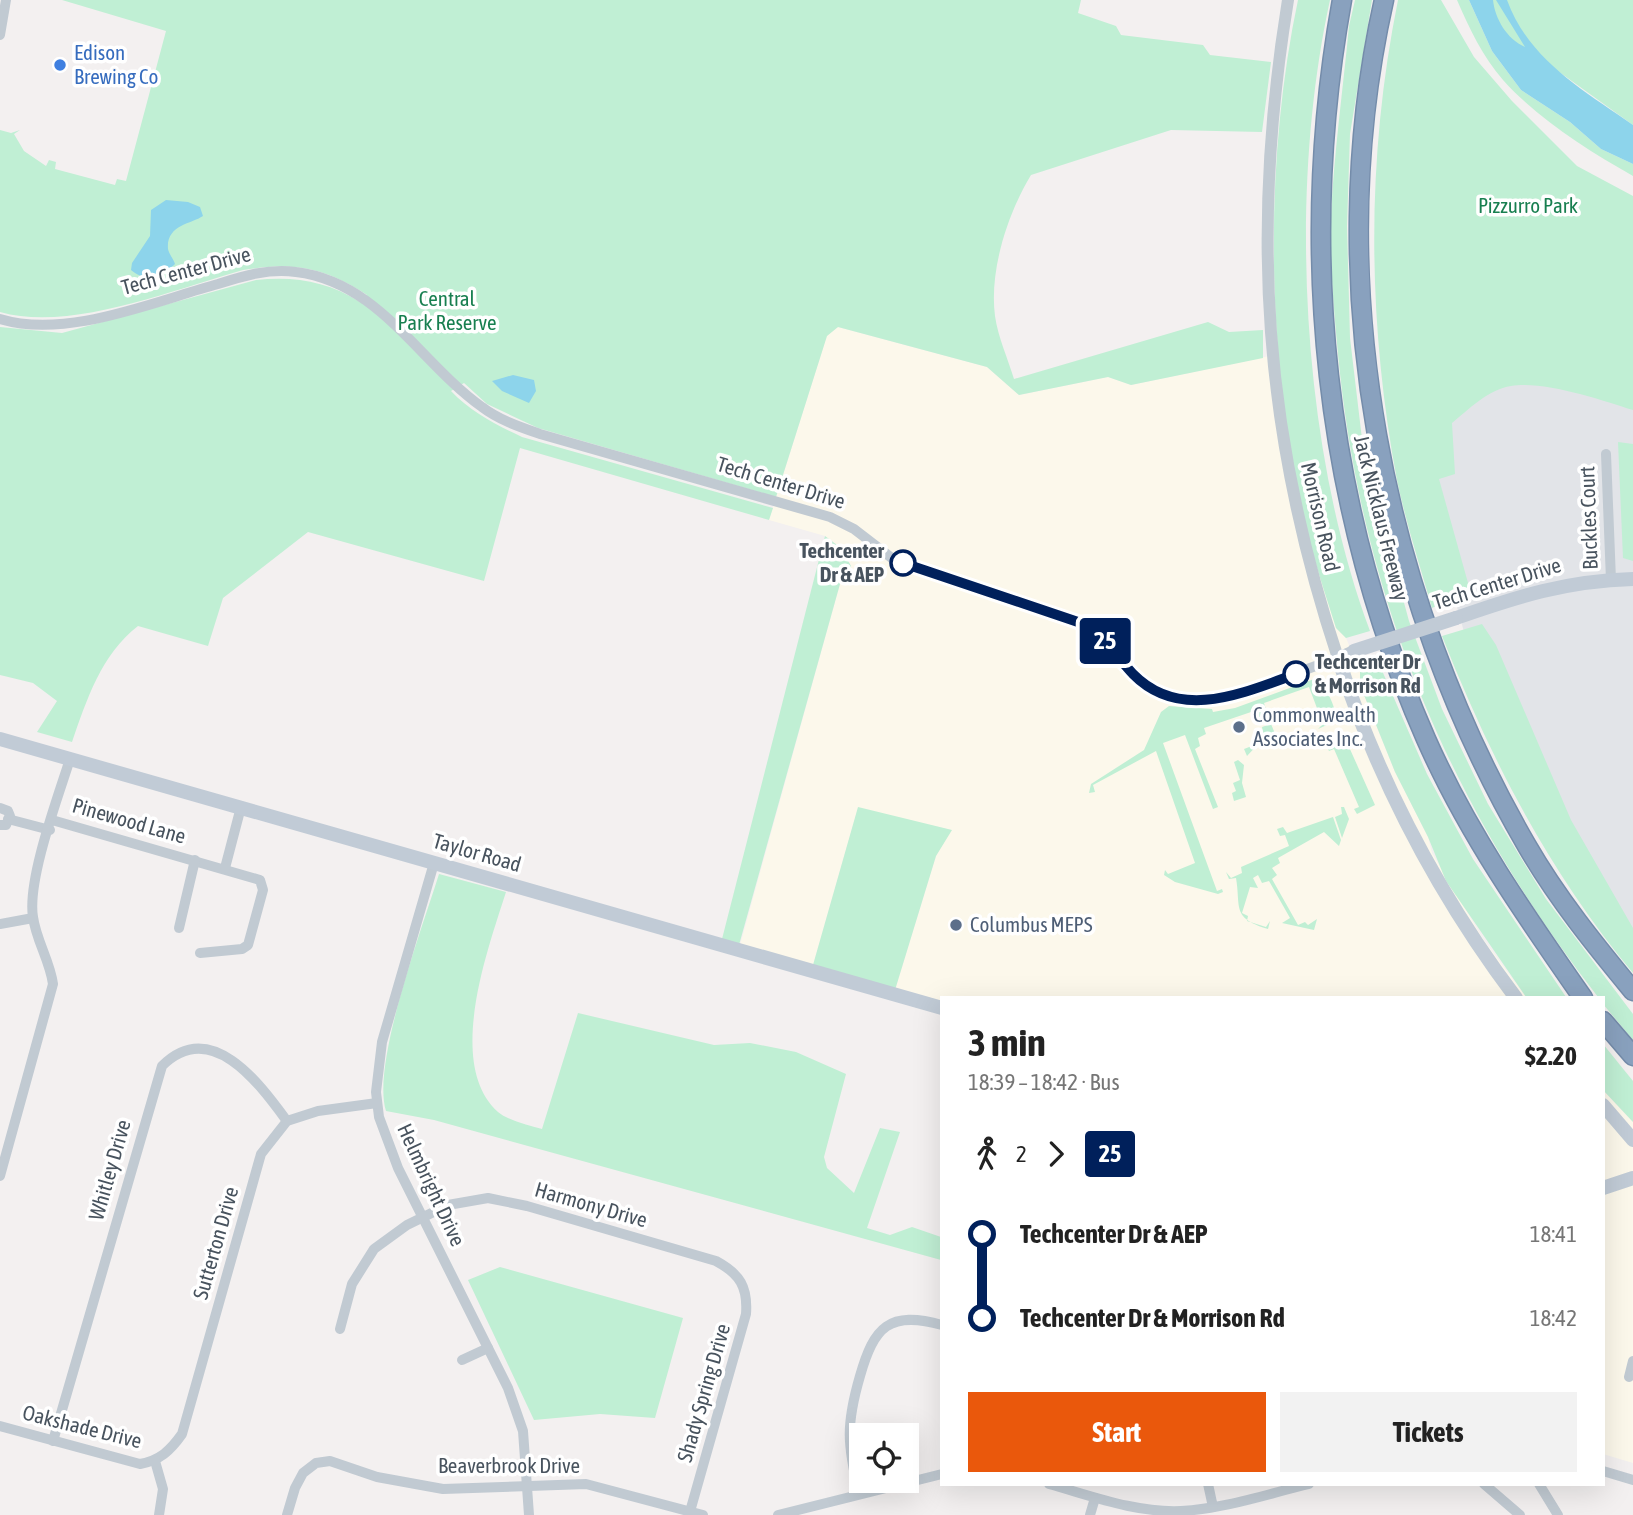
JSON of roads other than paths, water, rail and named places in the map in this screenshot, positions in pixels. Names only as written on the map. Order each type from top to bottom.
[{"type":"highway","name":"Jack Nicklaus Freeway","points":[[1342,0],[1321,170],[1322,325],[1340,461],[1365,566],[1396,661],[1426,739],[1463,814],[1509,893],[1582,996]]},
{"type":"highway","name":"Jack Nicklaus Freeway","points":[[1384,0],[1370,84],[1359,237],[1364,345],[1383,470],[1408,570],[1446,680],[1478,754],[1527,847],[1584,932],[1633,992]]},
{"type":"highway","points":[[1605,1023],[1633,1056]]},
{"type":"main road","name":"Tech Center Drive","points":[[1354,651],[1527,593],[1584,581],[1633,579]]},
{"type":"main road","name":"Morrison Road","points":[[1338,658],[1367,735],[1404,816],[1464,923],[1515,996]]},
{"type":"main road","name":"Taylor Road","points":[[0,739],[940,1007]]},
{"type":"main road","points":[[1605,1107],[1633,1140]]},
{"type":"main road","points":[[1605,1187],[1633,1178]]},
{"type":"street","points":[[0,35],[6,0]]},
{"type":"street","name":"Morrison Road","points":[[1288,0],[1273,101],[1267,176],[1266,278],[1271,349],[1290,483],[1314,586],[1338,658]]},
{"type":"street","name":"Tech Center Drive","points":[[0,319],[37,326],[72,323],[264,272],[310,274],[339,284],[369,301],[457,386],[502,419],[540,434],[842,522],[892,559],[1078,622],[1106,642],[1135,676],[1170,696],[1195,701],[1221,700],[1354,651]]},
{"type":"street","name":"Buckles Court","points":[[1606,454],[1611,580]]},
{"type":"street","points":[[0,1176],[53,984],[50,966],[33,918],[32,902],[70,760]]},
{"type":"street","points":[[225,868],[242,807]]},
{"type":"street","points":[[0,808],[8,811],[4,822]]},
{"type":"street","name":"Pinewood Lane","points":[[4,822],[51,825],[195,860],[256,878],[263,885],[248,945],[242,949],[200,953]]},
{"type":"street","name":"Pinewood Lane","points":[[179,929],[195,860]]},
{"type":"street","name":"Helmbright Drive","points":[[434,863],[382,1042],[378,1065],[377,1103],[386,1143],[488,1348],[523,1431],[530,1484],[529,1515]]},
{"type":"street","points":[[0,923],[33,918]]},
{"type":"street","name":"Whitley Drive","points":[[53,1441],[162,1066],[173,1055],[191,1048],[211,1049],[253,1077],[287,1121]]},
{"type":"street","points":[[287,1121],[318,1111],[377,1103]]},
{"type":"street","name":"Sutterton Drive","points":[[155,1461],[170,1450],[182,1434],[261,1154],[287,1121]]},
{"type":"street","name":"Harmony Drive","points":[[340,1329],[352,1284],[374,1250],[423,1217],[449,1205],[488,1198],[514,1203],[716,1261],[732,1269],[743,1282]]},
{"type":"street","name":"Shady Spring Drive","points":[[689,1513],[746,1314],[747,1297],[743,1282]]},
{"type":"street","points":[[849,1423],[871,1342],[884,1327],[907,1318],[940,1325]]},
{"type":"street","points":[[462,1360],[488,1348]]},
{"type":"street","points":[[1629,1377],[1633,1361]]},
{"type":"street","name":"Oakshade Drive","points":[[0,1426],[124,1462],[140,1464],[155,1461]]},
{"type":"street","points":[[155,1461],[163,1489],[159,1515]]},
{"type":"street","name":"Beaverbrook Drive","points":[[287,1515],[295,1488],[303,1473],[316,1463],[330,1461],[345,1463],[377,1477],[443,1489],[586,1484],[703,1515]]},
{"type":"street","points":[[1605,1472],[1633,1480]]},
{"type":"street","points":[[919,1479],[940,1474]]},
{"type":"street","points":[[1056,1486],[1149,1510],[1181,1511],[1213,1507],[1301,1486]]},
{"type":"street","points":[[1208,1486],[1213,1507]]},
{"type":"street","points":[[1486,1486],[1520,1515]]},
{"type":"street","points":[[1540,1486],[1558,1515]]},
{"type":"street","points":[[778,1515],[790,1514],[859,1493]]},
{"type":"street","points":[[1090,1515],[1095,1498]]},
{"type":"water","points":[[1469,0],[1493,0],[1503,28],[1525,47],[1496,0],[1507,0],[1529,40],[1543,57],[1577,86],[1633,125],[1633,164],[1601,149],[1570,122],[1521,90],[1492,51]]},
{"type":"water","points":[[166,200],[188,202],[200,207],[203,216],[180,227],[171,235],[168,249],[175,264],[154,277],[137,274],[131,270],[132,263],[150,236],[151,210]]},
{"type":"water","points":[[513,375],[534,380],[536,391],[529,403],[502,391],[492,381]]},
{"type":"place","name":"Edison Brewing Co","points":[[60,65]]},
{"type":"place","name":"Techcenter Dr & AEP","points":[[903,563]]},
{"type":"place","name":"Techcenter Dr & Morrison Rd","points":[[1296,674]]},
{"type":"place","name":"Commonwealth Associates Inc.","points":[[1239,727]]},
{"type":"place","name":"Columbus MEPS","points":[[956,925]]},
{"type":"park label","name":"Pizzurro Park","points":[[1528,206]]},
{"type":"park label","name":"Central Park Reserve","points":[[447,311]]}]
